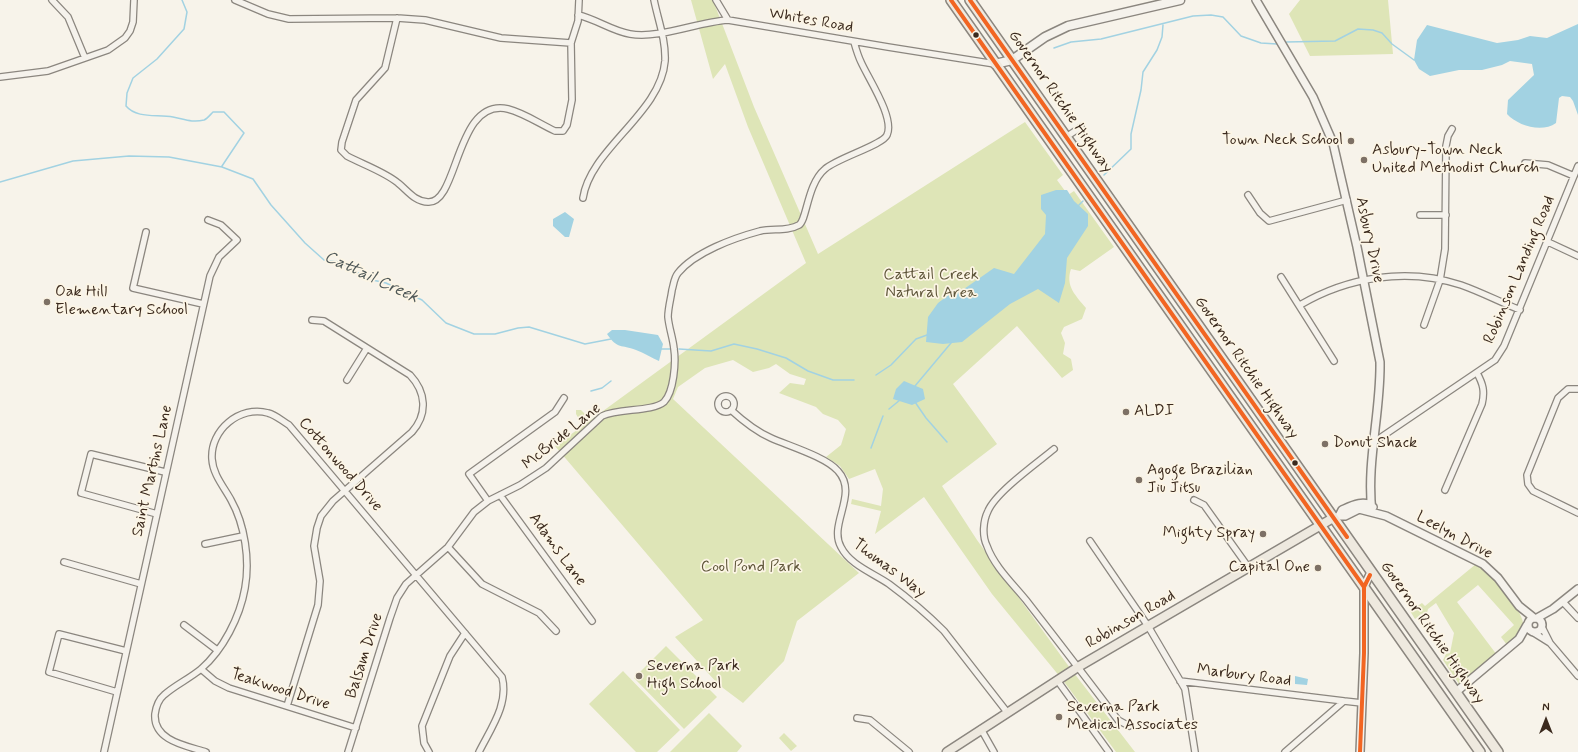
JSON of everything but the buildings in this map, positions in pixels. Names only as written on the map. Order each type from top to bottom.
[{"type":"highway","name":"Governor Ritchie Highway","points":[[951,0],[1480,752]]},
{"type":"highway","name":"Governor Ritchie Highway","points":[[970,0],[1336,517],[1371,572],[1498,752]]},
{"type":"main road","points":[[995,64],[1012,60],[1045,37],[1068,26],[1180,0]]},
{"type":"main road","name":"Robinson Road","points":[[947,752],[1078,667],[1336,517]]},
{"type":"street","points":[[52,0],[68,17],[85,58]]},
{"type":"street","points":[[0,77],[48,71],[108,50],[125,38],[133,22],[134,0]]},
{"type":"street","points":[[235,0],[268,14],[289,19],[397,18],[425,20],[501,38],[571,43]]},
{"type":"street","points":[[397,18],[385,68],[356,100],[342,142],[341,150],[346,156],[396,181],[415,198],[428,202],[438,199],[458,160],[467,132],[471,125],[484,114],[497,109],[508,109],[555,131],[563,131],[567,125],[572,100],[571,43],[578,21],[579,0]]},
{"type":"street","points":[[582,198],[586,182],[610,149],[652,97],[659,82],[665,59],[662,32],[654,0]]},
{"type":"street","points":[[716,0],[728,20]]},
{"type":"street","name":"Asbury Drive","points":[[1256,0],[1313,97],[1333,143],[1347,200],[1380,362],[1380,386],[1371,473],[1371,508]]},
{"type":"street","name":"Whites Road","points":[[578,15],[631,34],[649,35],[715,21],[728,20],[854,42],[995,64]]},
{"type":"street","name":"McBride Lane","points":[[417,575],[448,547],[468,519],[488,501],[530,480],[546,468],[602,416],[614,412],[653,406],[664,402],[673,382],[674,350],[669,310],[675,277],[679,271],[694,258],[712,248],[761,231],[786,230],[798,225],[803,220],[809,194],[818,175],[840,159],[885,139],[889,130],[885,110],[860,60],[854,42]]},
{"type":"street","points":[[1066,137],[1081,127]]},
{"type":"street","points":[[1424,325],[1440,280],[1445,249],[1446,146],[1448,136],[1452,129]]},
{"type":"street","points":[[1525,163],[1548,165],[1574,176]]},
{"type":"street","name":"Robinson Landing Road","points":[[1374,442],[1495,360],[1504,346],[1520,310],[1578,166]]},
{"type":"street","points":[[1248,195],[1260,213],[1269,220],[1347,200]]},
{"type":"street","points":[[1420,215],[1446,215]]},
{"type":"street","name":"Saint Martins Lane","points":[[104,752],[165,472],[210,276],[222,253],[236,240],[221,225],[208,220]]},
{"type":"street","points":[[146,232],[133,288],[203,304]]},
{"type":"street","points":[[1548,242],[1578,256]]},
{"type":"street","points":[[1300,305],[1321,293],[1340,286],[1398,276],[1440,280],[1461,286],[1520,310]]},
{"type":"street","points":[[1281,277],[1334,360]]},
{"type":"street","points":[[287,706],[318,605],[320,581],[314,546],[317,528],[324,511],[345,490],[412,432],[419,424],[423,413],[422,396],[419,386],[413,378],[324,321],[312,320]]},
{"type":"street","points":[[347,380],[367,348]]},
{"type":"street","points":[[1445,490],[1482,404],[1484,393],[1483,385],[1477,373]]},
{"type":"street","points":[[1578,389],[1568,389],[1558,398],[1527,475],[1527,480],[1529,488],[1533,491],[1578,513]]},
{"type":"street","points":[[488,501],[469,474],[555,412],[564,398]]},
{"type":"street","name":"Thomas Way","points":[[731,410],[759,432],[828,463],[839,472],[846,492],[837,535],[838,543],[844,553],[850,559],[890,585],[936,622],[1007,712]]},
{"type":"street","name":"Cottonwood Drive","points":[[206,752],[167,738],[159,730],[155,717],[158,703],[164,695],[201,669],[217,650],[230,630],[245,588],[247,560],[243,536],[232,501],[215,474],[212,460],[214,445],[218,435],[231,420],[241,415],[259,412],[268,413],[289,425],[502,677],[505,689],[503,702],[479,752]]},
{"type":"street","points":[[1054,449],[1002,493],[992,504],[985,519],[984,538],[991,555],[1118,720],[1129,726]]},
{"type":"street","points":[[157,514],[81,493],[91,454],[165,472]]},
{"type":"street","name":"Adams Lane","points":[[500,495],[592,621]]},
{"type":"street","points":[[1194,500],[1204,505],[1249,568]]},
{"type":"street","points":[[1336,517],[1342,510],[1359,503],[1371,508]]},
{"type":"street","name":"Leelyn Drive","points":[[1371,508],[1483,564],[1498,578],[1519,606],[1528,624]]},
{"type":"street","points":[[205,544],[243,536]]},
{"type":"street","name":"Marbury Road","points":[[1090,541],[1148,626],[1180,681],[1362,703]]},
{"type":"street","points":[[448,547],[482,584],[539,613],[556,631]]},
{"type":"street","points":[[64,562],[141,584]]},
{"type":"street","points":[[1360,752],[1364,587],[1371,572]]},
{"type":"street","name":"Balsam Drive","points":[[348,752],[397,598],[406,584],[417,575]]},
{"type":"street","points":[[1456,692],[1519,638],[1530,620],[1553,609],[1578,589]]},
{"type":"street","points":[[1563,602],[1578,618]]},
{"type":"street","name":"Leelyn Drive","points":[[1519,606],[1536,618]]},
{"type":"street","points":[[1519,638],[1540,630],[1553,609]]},
{"type":"street","points":[[1536,618],[1542,625],[1550,643],[1578,676]]},
{"type":"street","points":[[1528,624],[1530,631],[1550,643]]},
{"type":"street","points":[[184,625],[217,650]]},
{"type":"street","points":[[429,752],[424,743],[422,726],[450,656],[465,632]]},
{"type":"street","points":[[117,692],[49,672],[59,634],[126,651]]},
{"type":"street","name":"Teakwood Drive","points":[[201,669],[215,681],[229,688],[356,728]]},
{"type":"street","points":[[1057,680],[1110,752]]},
{"type":"street","points":[[1180,681],[1186,693],[1195,752]]},
{"type":"street","points":[[1285,752],[1344,701]]},
{"type":"street","points":[[857,718],[870,720],[909,752]]},
{"type":"street","points":[[981,729],[994,752]]},
{"type":"green space","points":[[691,0],[713,0],[754,107],[818,254],[1025,122],[1063,175],[1057,180],[1068,195],[1074,191],[1114,247],[1080,271],[1071,269],[1069,281],[1070,286],[1075,295],[1086,308],[1082,319],[1064,327],[1061,333],[1065,343],[1063,354],[1071,359],[1073,370],[1062,378],[1017,326],[953,384],[997,444],[942,486],[977,540],[1067,664],[1135,752],[1116,752],[1065,683],[992,594],[924,497],[875,534],[881,511],[851,504],[852,499],[881,506],[883,489],[875,469],[849,479],[840,466],[826,457],[841,445],[846,429],[838,420],[823,414],[816,407],[779,393],[790,383],[804,385],[806,379],[790,374],[776,364],[769,368],[753,372],[733,360],[705,368],[678,387],[673,399],[859,573],[797,621],[784,661],[743,703],[719,685],[675,637],[703,620],[555,446],[806,263],[748,127],[725,64],[713,79]]},
{"type":"green space","points":[[1300,0],[1388,0],[1393,54],[1310,56],[1289,14]]},
{"type":"green space","points":[[576,410],[581,410],[586,415],[585,419],[579,419],[576,414]]},
{"type":"green space","points":[[1476,564],[1485,567],[1508,596],[1523,620],[1523,626],[1518,634],[1507,645],[1501,637],[1514,625],[1478,585],[1457,602],[1497,655],[1459,684],[1443,660],[1446,654],[1450,653],[1454,633],[1436,603],[1428,609],[1427,613],[1421,614],[1415,619],[1410,611],[1422,603],[1425,606]]},
{"type":"green space","points":[[666,646],[717,697],[684,729],[634,678]]},
{"type":"green space","points":[[623,671],[680,730],[657,752],[636,752],[589,704]]},
{"type":"green space","points":[[709,713],[742,746],[737,752],[670,752]]},
{"type":"green space","points":[[784,733],[797,746],[791,751],[779,738]]},
{"type":"water","points":[[1578,24],[1578,115],[1570,97],[1562,96],[1559,98],[1556,123],[1544,128],[1524,125],[1517,122],[1507,114],[1508,100],[1534,75],[1532,64],[1510,61],[1502,65],[1482,70],[1459,70],[1430,76],[1419,69],[1414,60],[1417,40],[1427,25],[1497,43],[1518,40],[1530,36],[1547,38]]},
{"type":"water","points":[[1056,190],[1067,190],[1074,201],[1088,214],[1088,226],[1067,258],[1065,283],[1059,303],[1038,289],[1010,304],[962,342],[943,344],[926,342],[928,317],[938,303],[950,294],[964,289],[994,268],[1014,274],[1045,234],[1046,215],[1041,209],[1041,195]]},
{"type":"water","points":[[565,212],[574,219],[569,237],[565,237],[553,226],[553,219]]},
{"type":"water","points":[[612,330],[625,330],[658,335],[663,344],[659,361],[631,348],[617,345],[607,334]]},
{"type":"water","points":[[904,381],[923,389],[925,399],[912,405],[893,399],[896,389]]},
{"type":"water","points":[[1295,676],[1308,679],[1307,685],[1295,684]]},
{"type":"waterway","points":[[182,0],[187,12],[184,29],[157,59],[133,78],[127,93],[126,106],[136,113],[167,116],[192,121],[204,120],[213,112],[224,112],[244,133],[222,166]]},
{"type":"waterway","name":"Cattail Creek","points":[[1054,48],[1071,42],[1101,39],[1193,16],[1211,15],[1223,17],[1241,36],[1261,43],[1277,44]]},
{"type":"waterway","name":"Cattail Creek","points":[[1104,175],[1131,149],[1131,134],[1141,90],[1143,72],[1157,50],[1162,37],[1163,25]]},
{"type":"waterway","name":"Cattail Creek","points":[[1286,42],[1335,41],[1358,29],[1373,30],[1382,33],[1392,44],[1414,60]]},
{"type":"waterway","name":"Cattail Creek","points":[[0,182],[73,161],[129,156],[169,157],[222,167],[253,179],[271,205],[305,243],[324,260],[340,262],[368,279],[386,283],[422,300],[446,323],[474,334],[495,334],[518,328],[529,327],[585,344],[611,339]]},
{"type":"waterway","name":"Cattail Creek","points":[[1078,206],[1083,201]]},
{"type":"waterway","name":"Cattail Creek","points":[[876,375],[891,365],[916,339],[927,335]]},
{"type":"waterway","name":"Cattail Creek","points":[[915,386],[951,343]]},
{"type":"waterway","name":"Cattail Creek","points":[[679,349],[711,351],[734,344],[786,358],[808,371],[833,380],[854,380]]},
{"type":"waterway","name":"Cattail Creek","points":[[660,349],[670,349]]},
{"type":"waterway","points":[[591,391],[602,388],[611,381]]},
{"type":"waterway","name":"Cattail Creek","points":[[889,409],[900,400]]},
{"type":"waterway","points":[[915,402],[926,418],[947,442]]},
{"type":"waterway","name":"Cattail Creek","points":[[871,448],[883,416]]},
{"type":"transit line","points":[[951,0],[1364,587]]},
{"type":"transit line","points":[[970,0],[1347,537]]},
{"type":"transit line","points":[[1360,752],[1364,653],[1364,587],[1370,575]]},
{"type":"place","name":"Town Neck School","points":[[1351,141]]},
{"type":"place","name":"Asbury-Town Neck United Methodist Church","points":[[1364,160]]},
{"type":"place","name":"Oak Hill Elementary School","points":[[47,302]]},
{"type":"place","name":"ALDI","points":[[1126,412]]},
{"type":"place","name":"Donut Shack","points":[[1325,444]]},
{"type":"place","name":"Agoge Brazilian Jiu Jitsu","points":[[1139,480]]},
{"type":"place","name":"Mighty Spray","points":[[1263,534]]},
{"type":"place","name":"Capital One","points":[[1318,568]]},
{"type":"place","name":"Severna Park High School","points":[[639,676]]},
{"type":"place","name":"Severna Park Medical Associates","points":[[1059,717]]},
{"type":"park label","name":"Cattail Creek Natural Area","points":[[931,285]]},
{"type":"park label","name":"Cool Pond Park","points":[[751,568]]}]
